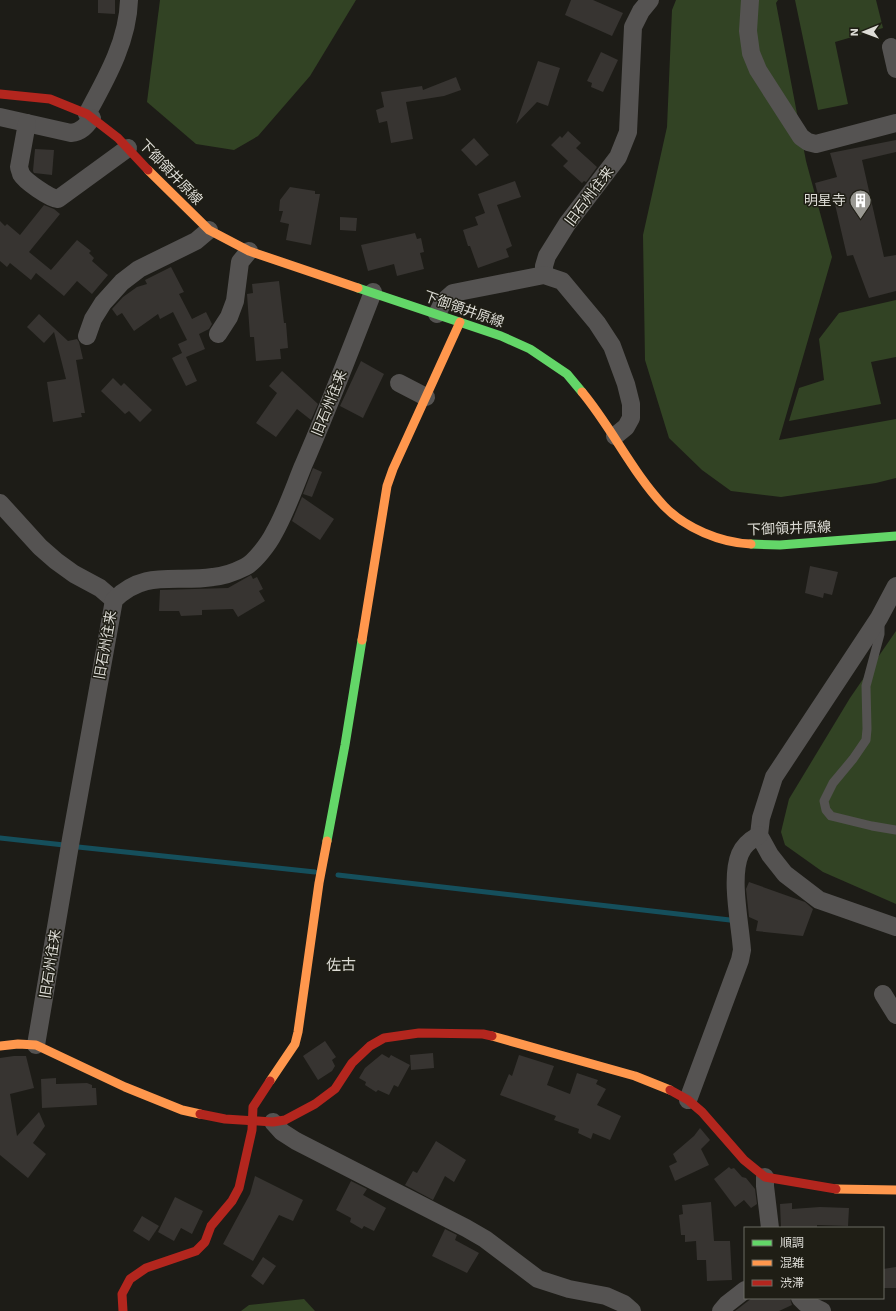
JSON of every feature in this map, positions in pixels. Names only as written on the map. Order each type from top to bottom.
[{"type":"street","points":[[0,117],[71,133],[77,132],[86,126],[125,30],[129,0]]},
{"type":"street","name":"旧石州往来","points":[[544,275],[544,266],[547,256],[566,224],[618,157],[628,132],[630,60],[633,27],[641,11],[650,0]]},
{"type":"street","points":[[750,0],[748,31],[751,53],[758,70],[801,137],[808,142],[816,144],[896,123]]},
{"type":"street","points":[[891,47],[896,69]]},
{"type":"street","name":"下御領井原線","points":[[0,94],[50,99],[89,116],[118,138],[164,187],[209,230],[249,252],[373,292],[501,336],[530,349],[553,363],[567,374],[586,396],[615,436],[650,489],[665,507],[687,524],[705,534],[728,541],[748,544],[780,545],[896,536]]},
{"type":"street","points":[[27,123],[19,168],[21,174],[41,192],[58,199],[128,148]]},
{"type":"street","points":[[87,336],[92,319],[103,303],[122,282],[140,269],[196,241],[209,230]]},
{"type":"street","points":[[218,334],[229,317],[235,301],[240,262],[249,252]]},
{"type":"street","points":[[438,314],[444,302],[453,293],[544,275],[562,281],[597,323],[612,346],[626,384],[631,404],[631,418],[626,427],[615,436]]},
{"type":"street","name":"旧石州往来","points":[[36,1045],[114,600],[122,591],[148,580],[213,577],[229,574],[248,566],[259,554],[274,534],[326,412],[373,292]]},
{"type":"street","points":[[123,1311],[122,1294],[130,1279],[146,1268],[158,1263],[169,1262],[196,1251],[205,1242],[211,1226],[232,1201],[239,1188],[252,1130],[253,1107],[295,1044],[319,883],[345,745],[387,486],[393,469],[460,322]]},
{"type":"street","points":[[400,383],[426,397]]},
{"type":"street","points":[[0,503],[40,547],[56,561],[74,574],[100,588],[114,600]]},
{"type":"street","points":[[896,586],[886,609],[774,777],[761,818],[759,835],[770,855],[784,874],[819,900],[896,927]]},
{"type":"street","points":[[688,1100],[740,960],[742,950],[735,876],[740,853],[751,839],[759,835]]},
{"type":"street","points":[[883,994],[896,1015]]},
{"type":"street","points":[[0,1046],[25,1043],[36,1045],[125,1087],[182,1110],[225,1119],[273,1122],[285,1120],[315,1104],[335,1089],[352,1063],[370,1046],[384,1038],[419,1033],[483,1034],[510,1040],[635,1076],[668,1089],[688,1100],[702,1112],[744,1160],[765,1177],[844,1190],[896,1190]]},
{"type":"street","points":[[273,1122],[282,1132],[296,1141],[400,1195],[439,1213],[484,1239],[538,1279],[569,1289],[606,1296],[624,1304],[632,1311]]},
{"type":"street","points":[[765,1177],[770,1227]]},
{"type":"street","points":[[721,1311],[727,1304],[744,1291]]},
{"type":"street","points":[[801,1299],[805,1303],[822,1311]]},
{"type":"lane","points":[[886,609],[881,622],[880,634],[866,686],[868,729],[866,740],[833,784],[824,801],[826,810],[831,816],[896,830]]},
{"type":"green space","points":[[160,0],[356,0],[310,76],[258,136],[234,150],[196,144],[147,102]]},
{"type":"green space","points":[[676,0],[778,0],[776,3],[806,161],[832,257],[779,440],[896,419],[896,478],[876,483],[781,497],[731,491],[702,470],[669,438],[645,360],[643,235],[667,127],[672,10]]},
{"type":"green space","points":[[795,0],[876,0],[883,28],[835,42],[848,104],[818,110]]},
{"type":"green space","points":[[896,300],[896,357],[871,362],[881,404],[789,421],[799,388],[824,380],[819,339],[839,313]]},
{"type":"green space","points":[[896,631],[896,904],[823,872],[785,845],[781,832],[789,799],[850,698]]},
{"type":"green space","points":[[304,1299],[315,1311],[241,1311],[249,1305]]},
{"type":"building","points":[[98,0],[115,0],[115,14],[98,13]]},
{"type":"building","points":[[571,0],[593,0],[623,13],[612,36],[565,15]]},
{"type":"building","points":[[601,52],[618,60],[603,92],[591,87],[592,83],[587,81]]},
{"type":"building","points":[[538,61],[560,68],[548,106],[537,102],[516,124]]},
{"type":"building","points":[[456,77],[461,90],[444,96],[406,102],[413,139],[391,143],[387,121],[379,123],[376,110],[384,107],[381,92],[422,86],[423,90]]},
{"type":"building","points":[[568,131],[581,143],[576,148],[597,167],[586,182],[584,181],[582,183],[563,166],[568,161],[551,145],[560,136],[562,138]]},
{"type":"building","points":[[474,138],[489,155],[476,166],[461,150]]},
{"type":"building","name":"明星寺","points":[[896,140],[896,152],[862,160],[884,257],[896,255],[896,291],[869,298],[853,255],[847,256],[834,200],[820,203],[815,183],[837,177],[830,153]]},
{"type":"building","points":[[35,149],[54,150],[52,175],[34,173]]},
{"type":"building","points":[[515,181],[521,197],[497,205],[512,246],[506,249],[509,257],[478,268],[470,246],[468,246],[463,230],[478,225],[475,217],[485,213],[478,194]]},
{"type":"building","points":[[290,187],[315,191],[315,194],[320,194],[311,245],[286,240],[289,224],[280,222],[283,211],[279,211],[280,200]]},
{"type":"building","points":[[44,205],[54,209],[60,214],[29,252],[51,270],[77,240],[91,251],[89,253],[94,258],[92,261],[108,275],[92,294],[77,281],[64,296],[36,273],[31,280],[10,263],[7,267],[0,261],[0,221],[5,226],[7,224],[20,235]]},
{"type":"building","points":[[340,217],[357,218],[356,231],[340,230]]},
{"type":"building","points":[[415,233],[417,239],[421,238],[424,252],[420,253],[424,269],[397,276],[394,264],[368,271],[361,245]]},
{"type":"building","points":[[171,267],[184,292],[179,294],[192,319],[206,312],[212,324],[209,329],[199,334],[205,349],[186,357],[197,381],[186,386],[172,358],[182,353],[178,344],[187,340],[173,312],[160,319],[158,314],[134,331],[122,313],[117,316],[112,309],[123,297],[137,287],[147,284],[145,280]]},
{"type":"building","points":[[279,281],[284,323],[286,323],[288,348],[280,349],[281,359],[256,361],[254,337],[250,337],[247,294],[253,293],[252,284]]},
{"type":"building","points":[[39,314],[68,341],[77,339],[79,342],[83,359],[76,360],[85,413],[81,413],[82,417],[53,422],[47,382],[66,379],[54,332],[44,343],[27,327]]},
{"type":"building","points":[[361,361],[384,374],[363,418],[340,406]]},
{"type":"building","points":[[282,371],[318,404],[311,420],[297,409],[276,437],[256,423],[277,393],[269,386]]},
{"type":"building","points":[[113,378],[121,386],[124,383],[152,410],[140,422],[129,411],[125,414],[101,391]]},
{"type":"building","points":[[313,468],[322,472],[312,497],[303,494]]},
{"type":"building","points":[[302,497],[334,519],[320,540],[292,521]]},
{"type":"building","points":[[810,566],[838,572],[832,595],[824,593],[823,598],[805,593]]},
{"type":"building","points":[[251,575],[253,579],[257,577],[263,589],[259,591],[265,601],[238,617],[233,609],[202,610],[202,615],[181,616],[179,611],[159,611],[160,590],[228,588]]},
{"type":"building","points":[[749,882],[805,902],[813,909],[803,936],[756,931],[758,921],[749,917],[746,889]]},
{"type":"building","points":[[325,1041],[336,1057],[332,1060],[335,1066],[332,1071],[318,1080],[303,1056]]},
{"type":"building","points":[[433,1053],[434,1068],[411,1070],[410,1055]]},
{"type":"building","points":[[382,1054],[389,1058],[391,1055],[410,1065],[398,1087],[394,1085],[389,1095],[378,1090],[376,1092],[365,1085],[366,1082],[359,1078],[365,1068]]},
{"type":"building","points":[[519,1055],[554,1066],[547,1085],[570,1094],[577,1073],[598,1080],[596,1084],[606,1089],[597,1105],[621,1116],[610,1140],[593,1133],[591,1139],[578,1133],[579,1129],[554,1120],[556,1116],[500,1095],[509,1074],[512,1076]]},
{"type":"building","points":[[26,1056],[34,1088],[10,1094],[17,1136],[39,1112],[45,1126],[33,1143],[46,1154],[28,1178],[0,1155],[0,1058]]},
{"type":"building","points":[[56,1078],[56,1084],[87,1083],[92,1085],[92,1088],[96,1088],[97,1105],[42,1108],[41,1079]]},
{"type":"building","points":[[700,1128],[710,1140],[701,1149],[709,1165],[675,1181],[669,1166],[677,1162],[673,1154],[694,1136]]},
{"type":"building","points":[[436,1141],[466,1160],[454,1182],[445,1176],[433,1200],[405,1185],[413,1171],[417,1173]]},
{"type":"building","points":[[729,1167],[731,1169],[734,1168],[742,1177],[746,1178],[755,1189],[757,1204],[751,1208],[744,1200],[735,1207],[714,1179]]},
{"type":"building","points":[[255,1176],[303,1200],[293,1221],[279,1215],[253,1261],[223,1244],[250,1194]]},
{"type":"building","points":[[351,1181],[367,1189],[363,1195],[386,1208],[374,1231],[364,1226],[362,1229],[350,1222],[351,1218],[336,1210]]},
{"type":"building","points":[[175,1197],[203,1211],[192,1234],[181,1228],[174,1241],[158,1232]]},
{"type":"building","points":[[711,1202],[714,1241],[730,1241],[732,1280],[707,1281],[706,1260],[697,1260],[696,1241],[685,1242],[685,1235],[681,1235],[679,1215],[683,1214],[682,1205]]},
{"type":"building","points":[[792,1203],[792,1209],[820,1207],[849,1208],[848,1226],[817,1225],[817,1227],[781,1227],[780,1204]]},
{"type":"building","points":[[142,1216],[159,1226],[149,1241],[133,1231]]},
{"type":"building","points":[[445,1229],[457,1235],[455,1240],[479,1253],[467,1273],[432,1256]]},
{"type":"building","points":[[263,1257],[276,1266],[263,1285],[251,1276]]},
{"type":"building","points":[[896,1267],[896,1288],[884,1288],[884,1269]]},
{"type":"building","points":[[751,1299],[790,1299],[792,1305],[779,1311],[735,1311]]},
{"type":"waterway","points":[[0,838],[64,845]]},
{"type":"waterway","points":[[78,847],[315,872]]},
{"type":"waterway","points":[[338,875],[730,920]]},
{"type":"traffic: fast","points":[[358,288],[501,336],[530,349],[567,374],[582,392]]},
{"type":"traffic: fast","points":[[751,544],[780,545],[896,536]]},
{"type":"traffic: fast","points":[[327,841],[345,745],[362,640]]},
{"type":"traffic: slow","points":[[148,170],[209,230],[249,251],[358,288]]},
{"type":"traffic: slow","points":[[362,640],[387,486],[393,469],[460,322]]},
{"type":"traffic: slow","points":[[582,392],[603,420],[642,479],[664,506],[682,521],[704,533],[728,541],[751,544]]},
{"type":"traffic: slow","points":[[270,1081],[295,1044],[298,1032],[319,883],[327,841]]},
{"type":"traffic: slow","points":[[492,1036],[635,1076],[670,1090]]},
{"type":"traffic: slow","points":[[0,1046],[18,1044],[36,1045],[125,1087],[182,1110],[200,1114]]},
{"type":"traffic: slow","points":[[836,1189],[896,1190]]},
{"type":"traffic: jam","points":[[0,94],[50,99],[87,114],[118,138],[148,170]]},
{"type":"traffic: jam","points":[[200,1114],[225,1119],[273,1122],[285,1120],[315,1104],[335,1089],[352,1063],[370,1046],[384,1038],[419,1033],[483,1034],[492,1036]]},
{"type":"traffic: jam","points":[[123,1311],[122,1294],[130,1279],[146,1268],[196,1251],[205,1242],[211,1226],[232,1201],[239,1188],[252,1130],[253,1107],[270,1081]]},
{"type":"traffic: jam","points":[[670,1090],[688,1100],[702,1112],[744,1160],[765,1177],[836,1189]]},
{"type":"place","name":"明星寺","points":[[861,220]]},
{"type":"district","name":"佐古","points":[[341,965]]}]
